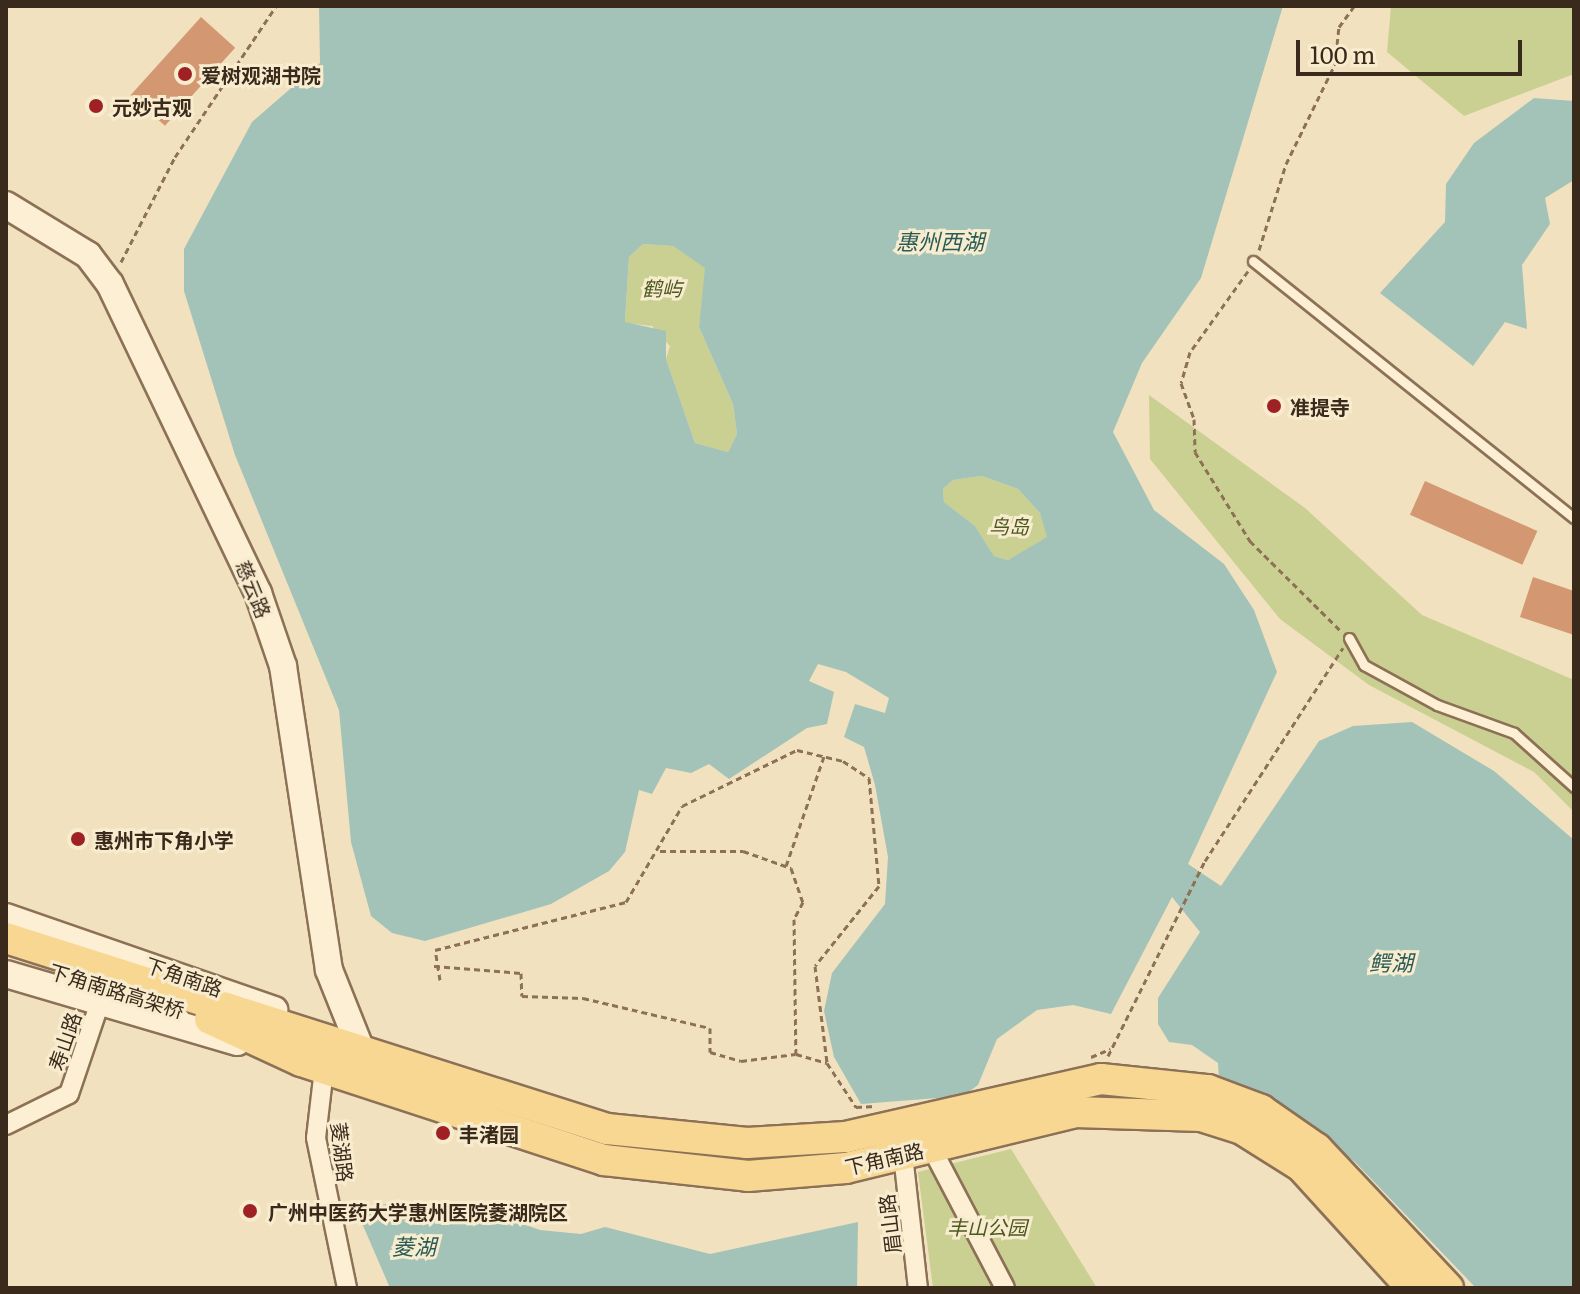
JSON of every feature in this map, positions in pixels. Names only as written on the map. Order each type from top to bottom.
[{"type":"main road","name":"下角南路高架桥","points":[[6,938],[229,1016]]},
{"type":"main road","name":"下角南路高架桥","points":[[6,956],[229,1016]]},
{"type":"main road","name":"下角南路","points":[[229,1016],[359,1045],[607,1129],[747,1143],[846,1137],[1094,1069],[1161,1080],[1261,1110],[1317,1149],[1448,1288]]},
{"type":"main road","name":"下角南路","points":[[229,1016],[312,1065],[604,1160],[748,1176],[846,1168],[1075,1112],[1201,1116],[1242,1129],[1301,1166],[1412,1288]]},
{"type":"street","name":"慈云路","points":[[6,205],[88,255],[110,284],[193,449],[283,666],[329,970],[359,1045]]},
{"type":"street","name":"下角南路","points":[[6,917],[205,982],[359,1045]]},
{"type":"street","name":"下角南路","points":[[6,974],[312,1065]]},
{"type":"street","name":"寿山路","points":[[6,1125],[69,1094],[100,1002]]},
{"type":"street","name":"菱湖路","points":[[312,1065],[316,1138],[347,1288]]},
{"type":"street","name":"眉山路","points":[[917,1151],[918,1288]]},
{"type":"street","points":[[917,1151],[1005,1288]]},
{"type":"lane","points":[[1253,261],[1574,518]]},
{"type":"lane","points":[[1349,638],[1364,665],[1437,705],[1514,733],[1574,787]]},
{"type":"path","points":[[110,284],[175,157],[276,6]]},
{"type":"path","points":[[1094,1069],[1110,1049],[1205,861],[1349,638],[1250,541],[1195,452],[1194,419],[1181,383],[1190,352],[1253,261],[1286,164],[1335,64],[1339,27],[1354,6]]},
{"type":"path","points":[[440,980],[434,966],[435,950],[626,902],[660,851],[682,806],[797,750],[824,756],[869,778],[879,886],[815,966],[827,1063],[856,1107],[884,1106]]},
{"type":"path","points":[[796,1054],[794,919],[803,902],[786,866],[824,756]]},
{"type":"path","points":[[660,851],[743,851],[786,866]]},
{"type":"path","points":[[434,966],[521,973],[522,996],[583,998],[710,1028],[710,1052],[741,1061],[796,1054],[827,1063]]},
{"type":"path","points":[[1094,1069],[1110,1049]]},
{"type":"green space","points":[[1391,6],[1574,6],[1574,74],[1464,116],[1387,52]]},
{"type":"green space","name":"鹤屿","points":[[643,244],[673,246],[706,268],[699,327],[733,404],[737,434],[728,452],[695,443],[666,359],[670,346],[652,326],[625,323],[629,257]]},
{"type":"green space","points":[[1149,395],[1305,508],[1422,615],[1574,680],[1574,812],[1534,772],[1369,685],[1280,619],[1150,459]]},
{"type":"green space","name":"鸟岛","points":[[982,476],[1018,489],[1040,513],[1048,537],[1008,560],[994,556],[975,526],[944,502],[943,489],[953,480]]},
{"type":"green space","name":"丰山公园","points":[[1011,1149],[1097,1288],[933,1288],[918,1172]]},
{"type":"water","name":"惠州西湖","points":[[319,6],[1283,6],[1201,278],[1142,363],[1113,432],[1154,510],[1224,564],[1254,610],[1277,672],[1188,864],[1221,886],[1319,741],[1353,726],[1412,722],[1494,771],[1574,840],[1574,1288],[1476,1288],[1355,1162],[1301,1122],[1219,1081],[1218,1063],[1192,1045],[1169,1042],[1158,1024],[1158,998],[1200,932],[1172,897],[1111,1014],[1073,1005],[1037,1010],[997,1039],[978,1085],[963,1096],[861,1104],[834,1057],[824,1011],[832,973],[885,904],[888,857],[875,785],[864,747],[844,737],[855,704],[885,713],[889,698],[846,672],[818,664],[809,681],[834,692],[827,724],[807,728],[729,779],[709,764],[691,773],[666,768],[652,794],[639,790],[625,852],[609,871],[551,904],[425,941],[392,933],[371,916],[351,842],[339,710],[235,455],[184,291],[184,249],[252,122],[320,63]],"holes":[[[643,244],[673,246],[705,268],[699,327],[733,404],[737,434],[728,452],[695,443],[666,359],[666,331],[625,322],[629,257]],[[982,476],[1018,489],[1040,513],[1047,537],[1008,560],[994,556],[975,526],[944,502],[943,489],[953,480]]]},
{"type":"water","points":[[1534,98],[1574,101],[1574,180],[1545,198],[1550,224],[1522,265],[1527,329],[1505,322],[1473,366],[1380,293],[1445,222],[1446,184],[1474,143]]},
{"type":"water","name":"菱湖","points":[[388,1203],[474,1207],[540,1230],[581,1234],[605,1227],[710,1254],[858,1222],[857,1288],[390,1288],[358,1214]]},
{"type":"building","name":"爱树观湖书院","points":[[201,17],[235,48],[165,126],[131,95]]},
{"type":"building","points":[[1425,481],[1537,531],[1522,565],[1410,515]]},
{"type":"building","points":[[1533,577],[1574,591],[1574,635],[1520,617]]},
{"type":"place","name":"爱树观湖书院","points":[[185,74]]},
{"type":"place","name":"元妙古观","points":[[96,106]]},
{"type":"place","name":"准提寺","points":[[1274,406]]},
{"type":"place","name":"惠州市下角小学","points":[[78,839]]},
{"type":"place","name":"丰渚园","points":[[443,1133]]},
{"type":"place","name":"广州中医药大学惠州医院菱湖院区","points":[[250,1211]]},
{"type":"water label","name":"鳄湖","points":[[1391,962]]}]
